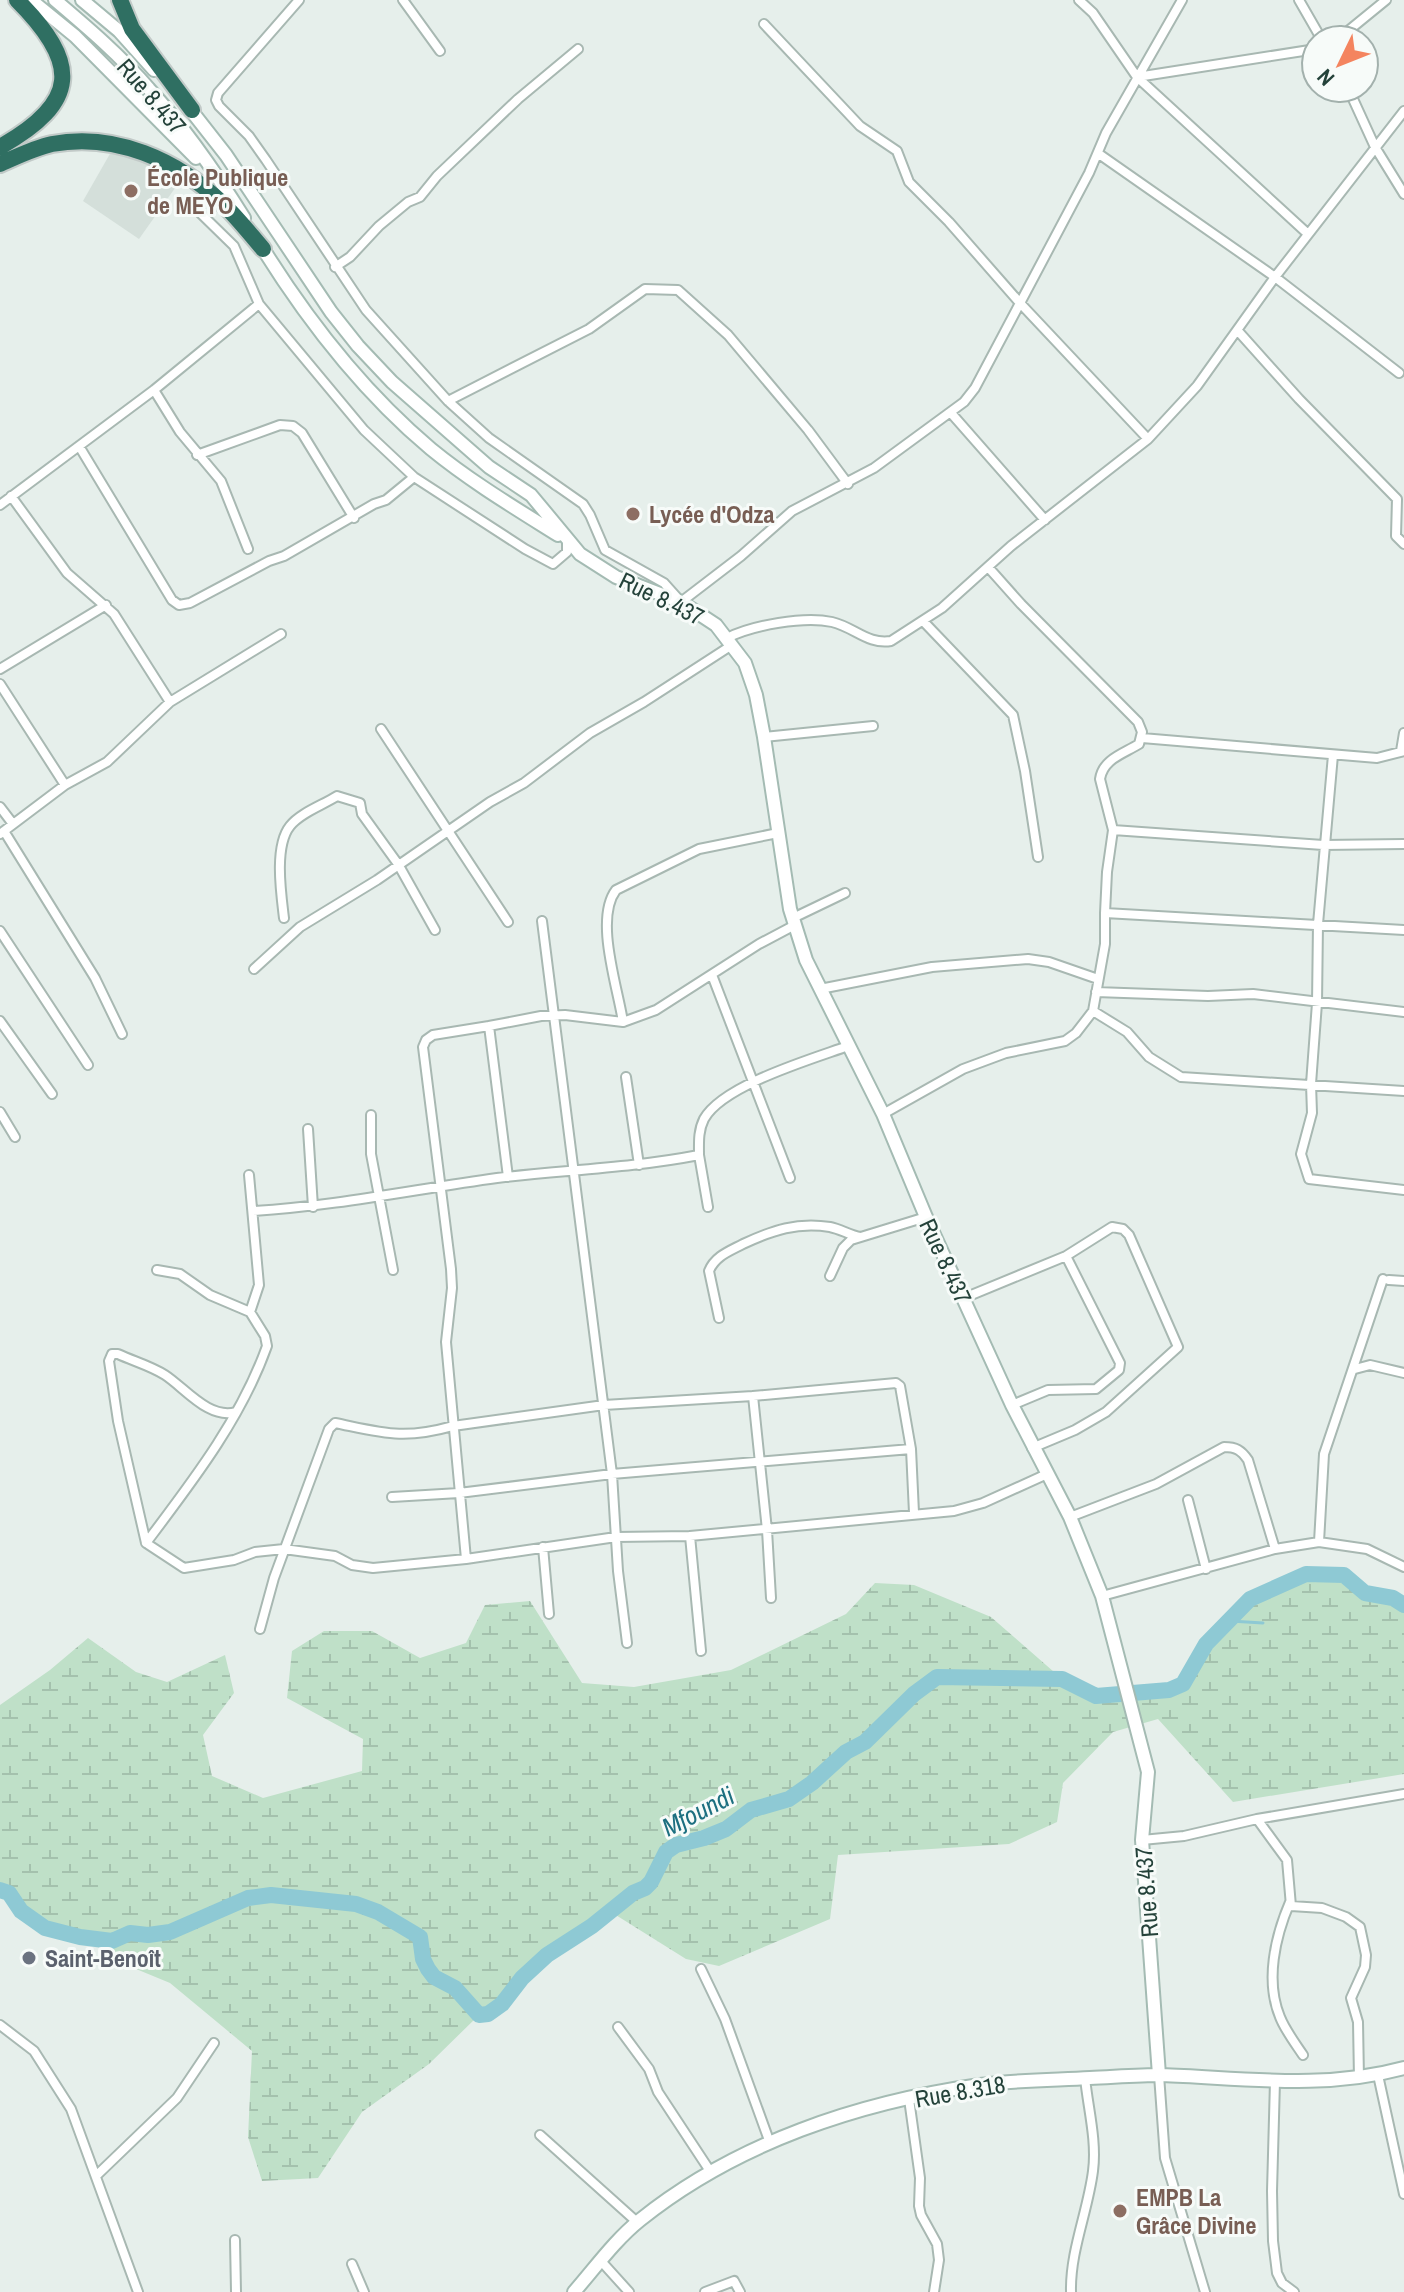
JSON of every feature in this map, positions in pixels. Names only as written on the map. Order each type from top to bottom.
[{"type":"highway","points":[[0,147],[24,134],[51,109],[59,94],[62,75],[52,39],[17,0]]},
{"type":"highway","points":[[120,0],[132,29],[192,110]]},
{"type":"highway","points":[[0,164],[50,144],[76,142],[117,145],[161,159],[185,173],[224,204],[263,249]]},
{"type":"main road","points":[[31,0],[75,36],[224,186]]},
{"type":"main road","name":"Rue 8.437","points":[[55,0],[148,87],[180,125],[319,330],[401,422],[476,482],[567,541]]},
{"type":"main road","name":"Rue 8.437","points":[[82,0],[119,31],[192,110],[323,301],[358,346],[423,412],[489,467],[531,495],[580,554],[616,577],[681,602],[716,625],[745,663],[764,737],[794,922],[806,960],[883,1114],[926,1217],[1012,1405],[1070,1517],[1102,1596],[1148,1772],[1142,1840],[1159,2075]]},
{"type":"main road","name":"Rue 8.318","points":[[574,2292],[637,2222],[710,2171],[810,2126],[909,2099],[982,2085],[1085,2078],[1159,2075],[1327,2081],[1378,2075],[1404,2068]]},
{"type":"street","points":[[299,0],[218,93],[216,100],[249,136],[366,310],[448,401],[489,438],[583,504],[605,550],[664,583],[681,602],[741,556],[792,511],[874,468],[951,413],[975,388],[1099,154],[1106,133],[1182,0]]},
{"type":"street","points":[[403,0],[440,51]]},
{"type":"street","points":[[1079,0],[1093,13],[1137,77],[1308,234]]},
{"type":"street","points":[[1299,0],[1313,24]]},
{"type":"street","points":[[1357,24],[1386,0]]},
{"type":"street","points":[[764,24],[860,126],[897,151],[909,182],[1148,439]]},
{"type":"street","points":[[335,267],[350,257],[379,226],[408,202],[420,197],[437,176],[518,99],[578,49]]},
{"type":"street","points":[[1137,77],[1300,52]]},
{"type":"street","points":[[1355,104],[1375,147],[1404,194]]},
{"type":"street","points":[[254,969],[300,927],[377,880],[490,802],[524,783],[590,733],[644,702],[741,631],[820,621],[835,623],[882,643],[891,641],[942,608],[1045,520],[1148,439],[1197,386],[1275,277],[1404,111]]},
{"type":"street","points":[[1099,154],[1275,277],[1399,373]]},
{"type":"street","points":[[190,203],[234,246],[259,304],[364,430],[414,477],[553,564],[567,552],[567,541]]},
{"type":"street","points":[[448,401],[589,329],[645,289],[678,290],[728,335],[808,430],[848,484]]},
{"type":"street","points":[[0,505],[154,390],[259,304]]},
{"type":"street","points":[[1238,331],[1299,399],[1397,499],[1396,536],[1404,544]]},
{"type":"street","points":[[154,390],[180,432],[221,481],[248,549]]},
{"type":"street","points":[[951,413],[1045,520]]},
{"type":"street","points":[[197,455],[280,425],[293,426],[302,433],[354,518]]},
{"type":"street","points":[[79,446],[172,600],[179,605],[210,594],[354,518],[386,500],[414,477]]},
{"type":"street","points":[[11,496],[67,573],[114,614],[170,702]]},
{"type":"street","points":[[883,1114],[963,1069],[989,1059],[1065,1041],[1076,1033],[1093,1011],[1105,944],[1107,872],[1113,830],[1100,779],[1101,771],[1106,762],[1139,744],[1142,738],[1138,722],[988,567]]},
{"type":"street","points":[[0,669],[106,605]]},
{"type":"street","points":[[923,621],[1013,715],[1038,857]]},
{"type":"street","points":[[122,1034],[95,978],[2,833],[65,785],[107,762],[170,702],[281,634]]},
{"type":"street","points":[[0,684],[65,785]]},
{"type":"street","points":[[764,737],[873,726]]},
{"type":"street","points":[[381,729],[508,922]]},
{"type":"street","points":[[1142,738],[1377,758],[1402,751],[1404,733]]},
{"type":"street","points":[[1333,755],[1318,924],[1312,1113],[1301,1154],[1309,1179],[1404,1190]]},
{"type":"street","points":[[284,918],[280,884],[282,839],[291,824],[337,796],[360,803],[362,814],[398,864],[435,930]]},
{"type":"street","points":[[0,807],[13,824]]},
{"type":"street","points":[[1113,830],[1323,845],[1404,844]]},
{"type":"street","points":[[623,1022],[607,933],[608,910],[616,890],[699,849],[778,833]]},
{"type":"street","points":[[466,1559],[446,1334],[452,1288],[423,1047],[426,1040],[433,1035],[553,1016],[623,1022],[656,1010],[845,893]]},
{"type":"street","points":[[1105,913],[1404,930]]},
{"type":"street","points":[[542,921],[604,1405],[627,1643]]},
{"type":"street","points":[[0,931],[88,1065]]},
{"type":"street","points":[[820,989],[932,967],[1028,959],[1049,962],[1098,979]]},
{"type":"street","points":[[712,975],[790,1178]]},
{"type":"street","points":[[1096,992],[1208,996],[1253,994],[1404,1012]]},
{"type":"street","points":[[1093,1011],[1127,1032],[1149,1057],[1181,1077],[1404,1091]]},
{"type":"street","points":[[0,1021],[52,1094]]},
{"type":"street","points":[[489,1026],[508,1177]]},
{"type":"street","points":[[708,1207],[699,1155],[699,1134],[704,1119],[720,1104],[754,1082],[848,1046]]},
{"type":"street","points":[[626,1077],[639,1165]]},
{"type":"street","points":[[0,1112],[15,1137]]},
{"type":"street","points":[[371,1115],[371,1154],[393,1270]]},
{"type":"street","points":[[308,1129],[313,1207]]},
{"type":"street","points":[[253,1211],[313,1207],[441,1185],[639,1165],[699,1155]]},
{"type":"street","points":[[249,1175],[259,1285],[250,1312]]},
{"type":"street","points":[[830,1276],[843,1248],[851,1240],[926,1217]]},
{"type":"street","points":[[719,1318],[709,1271],[717,1259],[728,1252],[788,1226],[829,1227],[860,1237]]},
{"type":"street","points":[[964,1298],[1066,1256],[1112,1227],[1123,1229],[1129,1235],[1178,1347],[1106,1412],[1075,1430],[1032,1448]]},
{"type":"street","points":[[1012,1405],[1048,1390],[1096,1389],[1119,1370],[1120,1363],[1066,1256]]},
{"type":"street","points":[[146,1543],[199,1473],[236,1412],[267,1346],[265,1336],[250,1312],[210,1295],[180,1274],[157,1270]]},
{"type":"street","points":[[1319,1542],[1324,1454],[1348,1379],[1355,1369],[1386,1280],[1404,1281]]},
{"type":"street","points":[[236,1412],[222,1413],[200,1403],[164,1375],[112,1354],[109,1361],[118,1421],[146,1543],[184,1568],[234,1560],[255,1552],[284,1549],[335,1556],[352,1565],[373,1568],[466,1559],[616,1537],[690,1536],[767,1530],[968,1508],[1047,1474]]},
{"type":"street","points":[[1355,1369],[1370,1365],[1404,1373]]},
{"type":"street","points":[[260,1629],[284,1549],[332,1424],[335,1423],[394,1435],[433,1432],[453,1426],[604,1405],[896,1383],[900,1386],[911,1449],[914,1513]]},
{"type":"street","points":[[753,1396],[771,1598]]},
{"type":"street","points":[[1070,1517],[1156,1484],[1224,1447],[1235,1447],[1248,1460],[1275,1549]]},
{"type":"street","points":[[392,1497],[459,1493],[612,1474],[911,1449]]},
{"type":"street","points":[[1188,1500],[1206,1569]]},
{"type":"street","points":[[690,1536],[701,1651]]},
{"type":"street","points":[[1102,1596],[1275,1549],[1319,1542],[1367,1549],[1404,1567]]},
{"type":"street","points":[[543,1547],[549,1614]]},
{"type":"street","points":[[1142,1840],[1184,1836],[1257,1819],[1404,1794]]},
{"type":"street","points":[[1257,1819],[1287,1860],[1290,1902],[1281,1922],[1272,1973],[1279,2017],[1303,2055]]},
{"type":"street","points":[[1290,1902],[1294,1908],[1322,1908],[1346,1917],[1360,1927],[1366,1955],[1365,1967],[1351,1998],[1358,2022],[1359,2078]]},
{"type":"street","points":[[701,1969],[725,2019],[770,2143]]},
{"type":"street","points":[[0,2025],[34,2051],[71,2109],[138,2292]]},
{"type":"street","points":[[618,2027],[649,2069],[658,2092],[710,2171]]},
{"type":"street","points":[[97,2175],[177,2098],[214,2043]]},
{"type":"street","points":[[1159,2075],[1165,2158],[1205,2292]]},
{"type":"street","points":[[1378,2075],[1404,2194]]},
{"type":"street","points":[[1071,2292],[1073,2263],[1094,2166],[1085,2078]]},
{"type":"street","points":[[1275,2081],[1273,2241],[1277,2273],[1282,2283],[1294,2292]]},
{"type":"street","points":[[909,2099],[920,2178],[919,2206],[937,2244],[939,2260],[934,2292]]},
{"type":"street","points":[[540,2135],[637,2222]]},
{"type":"street","points":[[235,2240],[236,2292]]},
{"type":"street","points":[[601,2261],[629,2292]]},
{"type":"street","points":[[352,2264],[364,2292]]},
{"type":"street","points":[[705,2292],[734,2281],[740,2292]]},
{"type":"shaded area","name":"École Publique de MEYO","points":[[115,145],[180,181],[139,239],[83,201]]},
{"type":"green space","points":[[1306,1574],[1344,1575],[1365,1593],[1393,1598],[1404,1605],[1404,1774],[1233,1802],[1158,1719],[1113,1732],[1063,1783],[1057,1822],[1009,1844],[838,1855],[830,1919],[719,1966],[686,1959],[611,1912],[541,1960],[498,2007],[479,2015],[429,2064],[362,2112],[318,2178],[262,2181],[248,2137],[252,2051],[170,1983],[107,1957],[90,1937],[45,1928],[20,1911],[9,1893],[0,1890],[0,1705],[50,1670],[88,1638],[136,1672],[167,1682],[225,1655],[234,1693],[203,1735],[212,1776],[263,1798],[362,1771],[363,1739],[287,1698],[292,1651],[324,1631],[372,1631],[420,1658],[466,1643],[485,1605],[530,1601],[582,1683],[634,1687],[731,1670],[846,1614],[875,1583],[914,1585],[991,1617],[1062,1679],[1097,1696],[1169,1690],[1183,1684],[1206,1644],[1250,1599]]},
{"type":"waterway","name":"Mfoundi","points":[[0,1890],[9,1893],[21,1911],[45,1928],[112,1941],[130,1933],[148,1935],[170,1932],[248,1898],[271,1895],[356,1904],[378,1912],[420,1937],[423,1959],[434,1977],[455,1988],[479,2015],[488,2014],[502,2004],[522,1978],[547,1955],[592,1926],[633,1893],[645,1888],[666,1852],[676,1845],[726,1829],[751,1810],[789,1799],[846,1752],[865,1742],[914,1694],[937,1677],[1062,1679],[1096,1696],[1169,1690],[1183,1684],[1206,1644],[1250,1599],[1306,1574],[1344,1575],[1365,1593],[1393,1598],[1404,1605]]},
{"type":"waterway","points":[[1230,1621],[1263,1623]]},
{"type":"place","name":"École Publique de MEYO","points":[[131,191]]},
{"type":"place","name":"Lycée d'Odza","points":[[633,514]]},
{"type":"place","name":"Saint-Benoît","points":[[29,1958]]},
{"type":"place","name":"EMPB La Grâce Divine","points":[[1120,2211]]}]
